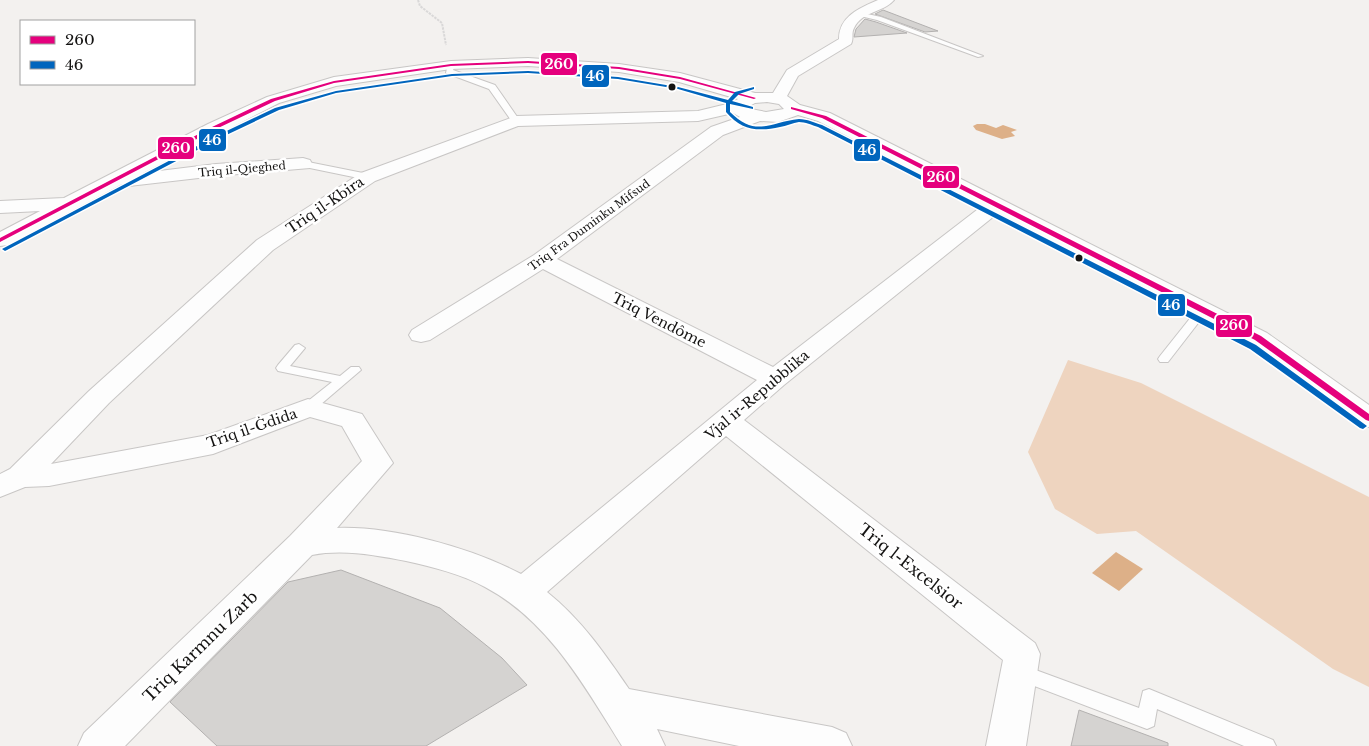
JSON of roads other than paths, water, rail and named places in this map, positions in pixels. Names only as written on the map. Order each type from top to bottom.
[{"type":"street","points":[[777,99],[792,73],[846,41],[846,29],[858,14],[888,0]]},
{"type":"street","points":[[0,240],[116,181],[214,128],[273,100],[334,82],[451,65],[528,62],[619,68],[680,78],[779,117],[791,113],[793,108]]},
{"type":"street","points":[[755,107],[777,99],[784,100],[793,108],[824,117],[997,204],[1258,338],[1369,418]]},
{"type":"street","name":"Triq il-Kbira","points":[[10,482],[98,398],[266,245],[368,177],[516,121],[698,116],[738,107],[741,112],[755,107]]},
{"type":"street","name":"Triq Fra Duminku Mifsud","points":[[421,335],[542,260],[717,131],[755,107]]},
{"type":"street","name":"Triq il-Qieghed","points":[[116,181],[216,170],[303,164]]},
{"type":"street","points":[[0,207],[72,203]]},
{"type":"street","name":"Vjal ir-Repubblika","points":[[523,593],[775,379],[997,204]]},
{"type":"street","name":"Triq Vendôme","points":[[542,260],[775,379]]},
{"type":"street","name":"Triq il-Ġdida","points":[[10,482],[213,444],[308,408],[352,420],[378,463],[302,545]]},
{"type":"street","name":"Triq l-Excelsior","points":[[726,421],[1022,654],[1006,746]]},
{"type":"street","points":[[302,545],[337,538],[374,542],[448,558],[489,573],[523,593],[566,632],[645,746]]},
{"type":"street","name":"Triq Karmnu Zarb","points":[[98,746],[302,545]]},
{"type":"street","points":[[617,704],[832,746]]},
{"type":"lane","points":[[858,14],[879,18],[980,56]]},
{"type":"lane","points":[[451,65],[449,71],[492,88],[516,121]]},
{"type":"lane","name":"Triq il-Qieghed","points":[[303,164],[368,177]]},
{"type":"lane","points":[[1164,359],[1202,309]]},
{"type":"lane","points":[[299,348],[282,368],[343,380]]},
{"type":"lane","points":[[308,408],[355,370]]},
{"type":"lane","points":[[1019,672],[1147,720],[1150,697],[1266,746]]}]
